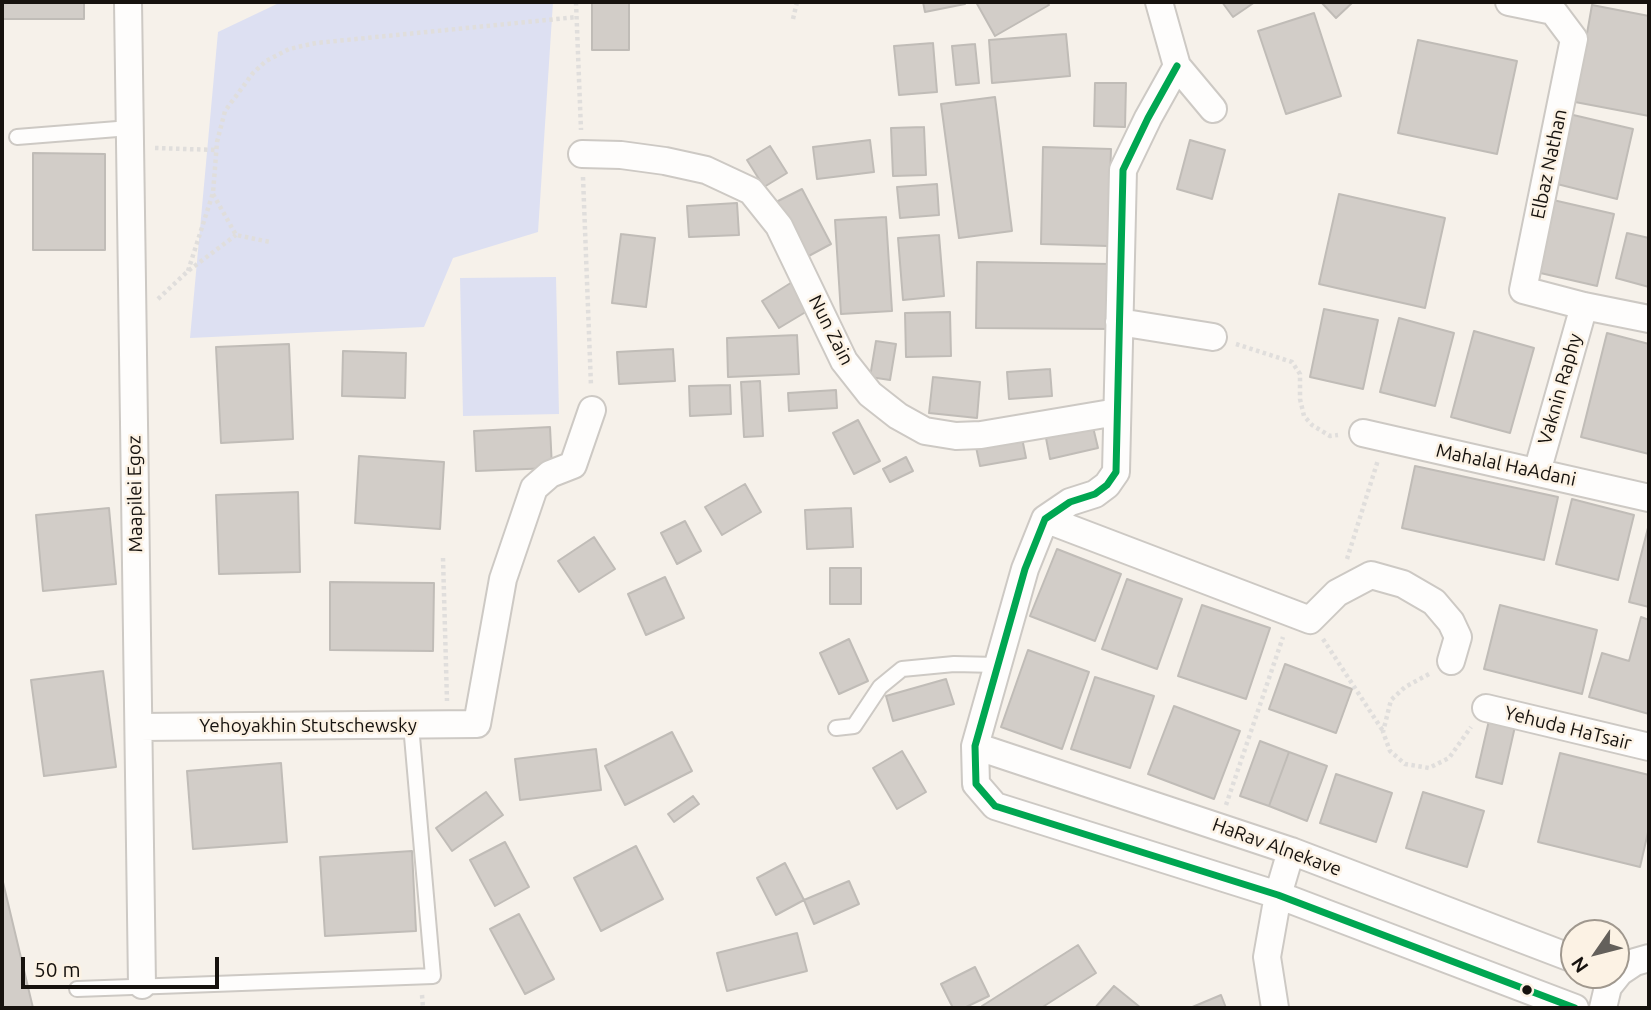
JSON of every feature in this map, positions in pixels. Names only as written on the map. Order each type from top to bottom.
[{"type":"street","name":"Maapilei Egoz","points":[[128,2],[142,985]]},
{"type":"street","points":[[1159,2],[1177,66],[1213,109]]},
{"type":"street","name":"Elbaz Nathan","points":[[1509,2],[1553,11],[1574,39],[1523,290],[1584,306]]},
{"type":"street","points":[[1177,66],[1148,117],[1123,170],[1116,472],[1108,485],[1095,494],[1070,502],[1045,519],[1025,569],[975,746],[976,784],[995,806],[1278,895],[1575,1008]]},
{"type":"street","name":"Nun Zain","points":[[582,154],[621,155],[665,161],[706,170],[751,191],[779,226],[844,360],[870,394],[898,416],[925,431],[956,436],[981,435],[1117,412]]},
{"type":"street","points":[[1584,306],[1649,319]]},
{"type":"street","name":"Vaknin Raphy","points":[[1537,472],[1584,306]]},
{"type":"street","points":[[1119,322],[1213,337]]},
{"type":"street","name":"Yehoyakhin Stutschewsky","points":[[139,727],[477,724],[503,579],[534,488],[550,474],[573,465],[592,410]]},
{"type":"street","name":"Mahalal HaAdani","points":[[1373,436],[1649,498]]},
{"type":"street","points":[[1045,519],[1301,616],[1371,575],[1403,583],[1434,602],[1451,622],[1458,637],[1451,661]]},
{"type":"street","name":"Yehuda HaTsair","points":[[1486,708],[1649,747]]},
{"type":"street","name":"HaRav Alnekave","points":[[975,746],[1291,851],[1560,954]]},
{"type":"street","points":[[1275,1008],[1267,957],[1278,895],[1291,851]]},
{"type":"street","points":[[1630,965],[1649,958]]},
{"type":"street","points":[[1603,1008],[1608,989]]},
{"type":"lane","points":[[17,137],[130,138]]},
{"type":"lane","points":[[836,728],[854,726],[880,687],[902,669],[954,664],[997,665]]},
{"type":"lane","points":[[77,989],[433,976],[411,725]]},
{"type":"path","points":[[576,2],[592,410]]},
{"type":"path","points":[[793,19],[797,2]]},
{"type":"path","points":[[188,271],[213,193],[217,150],[225,111],[253,73],[266,61],[289,49],[316,43],[577,16]]},
{"type":"path","points":[[130,138],[217,150]]},
{"type":"path","points":[[213,193],[236,235]]},
{"type":"path","points":[[133,322],[188,271],[236,235],[270,242]]},
{"type":"path","points":[[1213,337],[1292,362],[1300,374],[1300,400],[1304,416],[1312,425],[1330,436],[1373,436],[1337,593]]},
{"type":"path","points":[[443,558],[448,725]]},
{"type":"path","points":[[1301,616],[1383,732],[1390,751],[1405,764],[1429,768],[1449,758],[1462,740]]},
{"type":"path","points":[[1219,826],[1301,616]]},
{"type":"path","points":[[1383,732],[1391,700],[1405,687],[1451,661]]},
{"type":"shaded area","points":[[281,2],[553,2],[538,232],[453,258],[424,327],[190,338],[218,32]]},
{"type":"shaded area","points":[[556,277],[559,414],[463,416],[460,278]]},
{"type":"building","points":[[2,2],[84,2],[84,19],[2,19]]},
{"type":"building","points":[[592,2],[629,2],[629,50],[592,50]]},
{"type":"building","points":[[923,2],[964,2],[965,4],[925,12]]},
{"type":"building","points":[[976,2],[1047,2],[1049,5],[995,36]]},
{"type":"building","points":[[1222,2],[1255,2],[1233,17]]},
{"type":"building","points":[[1321,2],[1353,2],[1336,18]]},
{"type":"building","points":[[1592,5],[1649,16],[1649,116],[1575,102]]},
{"type":"building","points":[[1314,13],[1341,96],[1286,114],[1258,31]]},
{"type":"building","points":[[1066,34],[1070,76],[992,83],[989,40]]},
{"type":"building","points":[[1418,40],[1517,61],[1497,154],[1398,133]]},
{"type":"building","points":[[933,43],[937,92],[899,95],[894,46]]},
{"type":"building","points":[[975,44],[979,83],[956,85],[952,46]]},
{"type":"building","points":[[1095,83],[1126,83],[1125,127],[1094,126]]},
{"type":"building","points":[[995,97],[1012,231],[959,238],[941,104]]},
{"type":"building","points":[[1569,114],[1633,129],[1617,199],[1553,183]]},
{"type":"building","points":[[924,127],[926,175],[893,176],[891,128]]},
{"type":"building","points":[[870,140],[874,172],[817,179],[813,147]]},
{"type":"building","points":[[1190,140],[1225,150],[1212,199],[1177,189]]},
{"type":"building","points":[[770,146],[787,173],[764,187],[747,160]]},
{"type":"building","points":[[1043,147],[1111,149],[1108,246],[1041,244]]},
{"type":"building","points":[[33,153],[105,154],[105,250],[33,250]]},
{"type":"building","points":[[937,184],[939,215],[900,218],[897,187]]},
{"type":"building","points":[[802,189],[831,244],[805,258],[776,202]]},
{"type":"building","points":[[1339,194],[1445,218],[1425,308],[1319,284]]},
{"type":"building","points":[[1553,200],[1614,214],[1597,286],[1536,272]]},
{"type":"building","points":[[737,203],[739,235],[689,237],[687,206]]},
{"type":"building","points":[[886,217],[892,311],[841,314],[835,220]]},
{"type":"building","points":[[1627,233],[1649,238],[1649,287],[1616,278]]},
{"type":"building","points":[[621,234],[655,238],[646,307],[612,303]]},
{"type":"building","points":[[939,235],[944,296],[903,300],[898,238]]},
{"type":"building","points":[[977,262],[1112,264],[1112,329],[976,328]]},
{"type":"building","points":[[797,279],[814,307],[779,328],[762,301]]},
{"type":"building","points":[[1324,309],[1378,320],[1363,389],[1310,377]]},
{"type":"building","points":[[950,312],[951,356],[906,357],[905,313]]},
{"type":"building","points":[[1399,318],[1454,333],[1435,406],[1380,392]]},
{"type":"building","points":[[1474,331],[1534,348],[1510,433],[1451,417]]},
{"type":"building","points":[[1607,333],[1649,344],[1649,454],[1581,437]]},
{"type":"building","points":[[797,335],[799,374],[728,377],[727,338]]},
{"type":"building","points":[[876,341],[896,344],[890,380],[870,377]]},
{"type":"building","points":[[289,344],[293,439],[221,443],[216,347]]},
{"type":"building","points":[[673,349],[675,381],[619,384],[617,352]]},
{"type":"building","points":[[343,351],[406,353],[405,398],[342,396]]},
{"type":"building","points":[[1050,369],[1052,396],[1009,399],[1007,372]]},
{"type":"building","points":[[933,377],[980,382],[977,418],[929,413]]},
{"type":"building","points":[[760,381],[763,436],[744,437],[741,382]]},
{"type":"building","points":[[730,385],[731,414],[690,416],[689,386]]},
{"type":"building","points":[[836,390],[837,408],[789,411],[788,393]]},
{"type":"building","points":[[858,420],[880,461],[854,474],[833,433]]},
{"type":"building","points":[[550,427],[552,468],[476,471],[474,431]]},
{"type":"building","points":[[1093,427],[1098,448],[1050,459],[1046,438]]},
{"type":"building","points":[[1022,438],[1026,458],[980,466],[976,447]]},
{"type":"building","points":[[359,456],[444,462],[440,529],[355,523]]},
{"type":"building","points":[[906,457],[913,471],[890,482],[883,469]]},
{"type":"building","points":[[1415,466],[1558,497],[1544,560],[1402,528]]},
{"type":"building","points":[[745,484],[761,512],[722,535],[705,507]]},
{"type":"building","points":[[298,492],[300,572],[219,574],[216,495]]},
{"type":"building","points":[[1572,499],[1634,515],[1618,580],[1556,564]]},
{"type":"building","points":[[109,508],[116,584],[43,591],[36,515]]},
{"type":"building","points":[[851,508],[853,547],[807,549],[805,510]]},
{"type":"building","points":[[685,521],[701,551],[677,564],[661,533]]},
{"type":"building","points":[[1649,524],[1649,607],[1629,602]]},
{"type":"building","points":[[594,537],[615,569],[579,592],[558,561]]},
{"type":"building","points":[[1057,549],[1121,574],[1095,641],[1030,616]]},
{"type":"building","points":[[830,568],[861,568],[861,604],[830,604]]},
{"type":"building","points":[[665,577],[684,618],[646,635],[628,594]]},
{"type":"building","points":[[1127,579],[1182,599],[1157,669],[1102,649]]},
{"type":"building","points":[[330,582],[434,583],[433,651],[330,650]]},
{"type":"building","points":[[1202,605],[1270,628],[1246,699],[1178,676]]},
{"type":"building","points":[[1500,605],[1597,630],[1582,694],[1484,669]]},
{"type":"building","points":[[1641,617],[1649,620],[1649,714],[1589,697],[1602,653],[1629,661]]},
{"type":"building","points":[[849,639],[868,681],[839,694],[820,653]]},
{"type":"building","points":[[1028,650],[1089,672],[1062,749],[1001,727]]},
{"type":"building","points":[[1285,664],[1352,689],[1336,733],[1269,709]]},
{"type":"building","points":[[103,671],[116,767],[44,776],[31,680]]},
{"type":"building","points":[[1095,677],[1154,696],[1130,768],[1071,749]]},
{"type":"building","points":[[946,679],[954,704],[893,721],[886,696]]},
{"type":"building","points":[[1174,706],[1240,731],[1214,799],[1148,774]]},
{"type":"building","points":[[1490,716],[1516,722],[1502,784],[1476,777]]},
{"type":"building","points":[[672,732],[692,771],[625,805],[605,766]]},
{"type":"building","points":[[1260,741],[1289,752],[1269,806],[1240,796]]},
{"type":"building","points":[[596,749],[601,790],[520,800],[515,759]]},
{"type":"building","points":[[902,751],[926,792],[897,809],[873,768]]},
{"type":"building","points":[[1289,752],[1327,766],[1307,821],[1269,806]]},
{"type":"building","points":[[1560,753],[1649,775],[1649,828],[1640,867],[1538,842]]},
{"type":"building","points":[[281,763],[287,842],[193,849],[187,771]]},
{"type":"building","points":[[1336,774],[1392,793],[1376,842],[1320,823]]},
{"type":"building","points":[[486,792],[503,815],[452,851],[436,828]]},
{"type":"building","points":[[1423,792],[1484,811],[1467,867],[1406,848]]},
{"type":"building","points":[[693,796],[699,804],[674,822],[668,814]]},
{"type":"building","points":[[505,842],[529,887],[495,906],[470,860]]},
{"type":"building","points":[[636,846],[663,899],[601,931],[574,878]]},
{"type":"building","points":[[412,851],[416,931],[325,936],[320,857]]},
{"type":"building","points":[[785,863],[804,900],[776,915],[757,878]]},
{"type":"building","points":[[2,878],[33,1008],[2,1008]]},
{"type":"building","points":[[849,881],[859,904],[814,924],[804,900]]},
{"type":"building","points":[[519,914],[554,979],[525,994],[490,929]]},
{"type":"building","points":[[797,933],[807,971],[727,991],[717,953]]},
{"type":"building","points":[[1078,945],[1096,973],[1041,1008],[983,1008],[982,1006]]},
{"type":"building","points":[[975,967],[989,996],[964,1008],[953,1008],[941,984]]},
{"type":"building","points":[[1114,986],[1141,1008],[1095,1008]]},
{"type":"building","points":[[1221,995],[1226,1008],[1190,1008]]},
{"type":"transit line","points":[[1177,66],[1123,170],[1116,472],[1107,485],[1095,494],[1070,502],[1045,519],[1025,569],[975,746],[976,784],[995,806],[1278,895],[1575,1008]]}]
